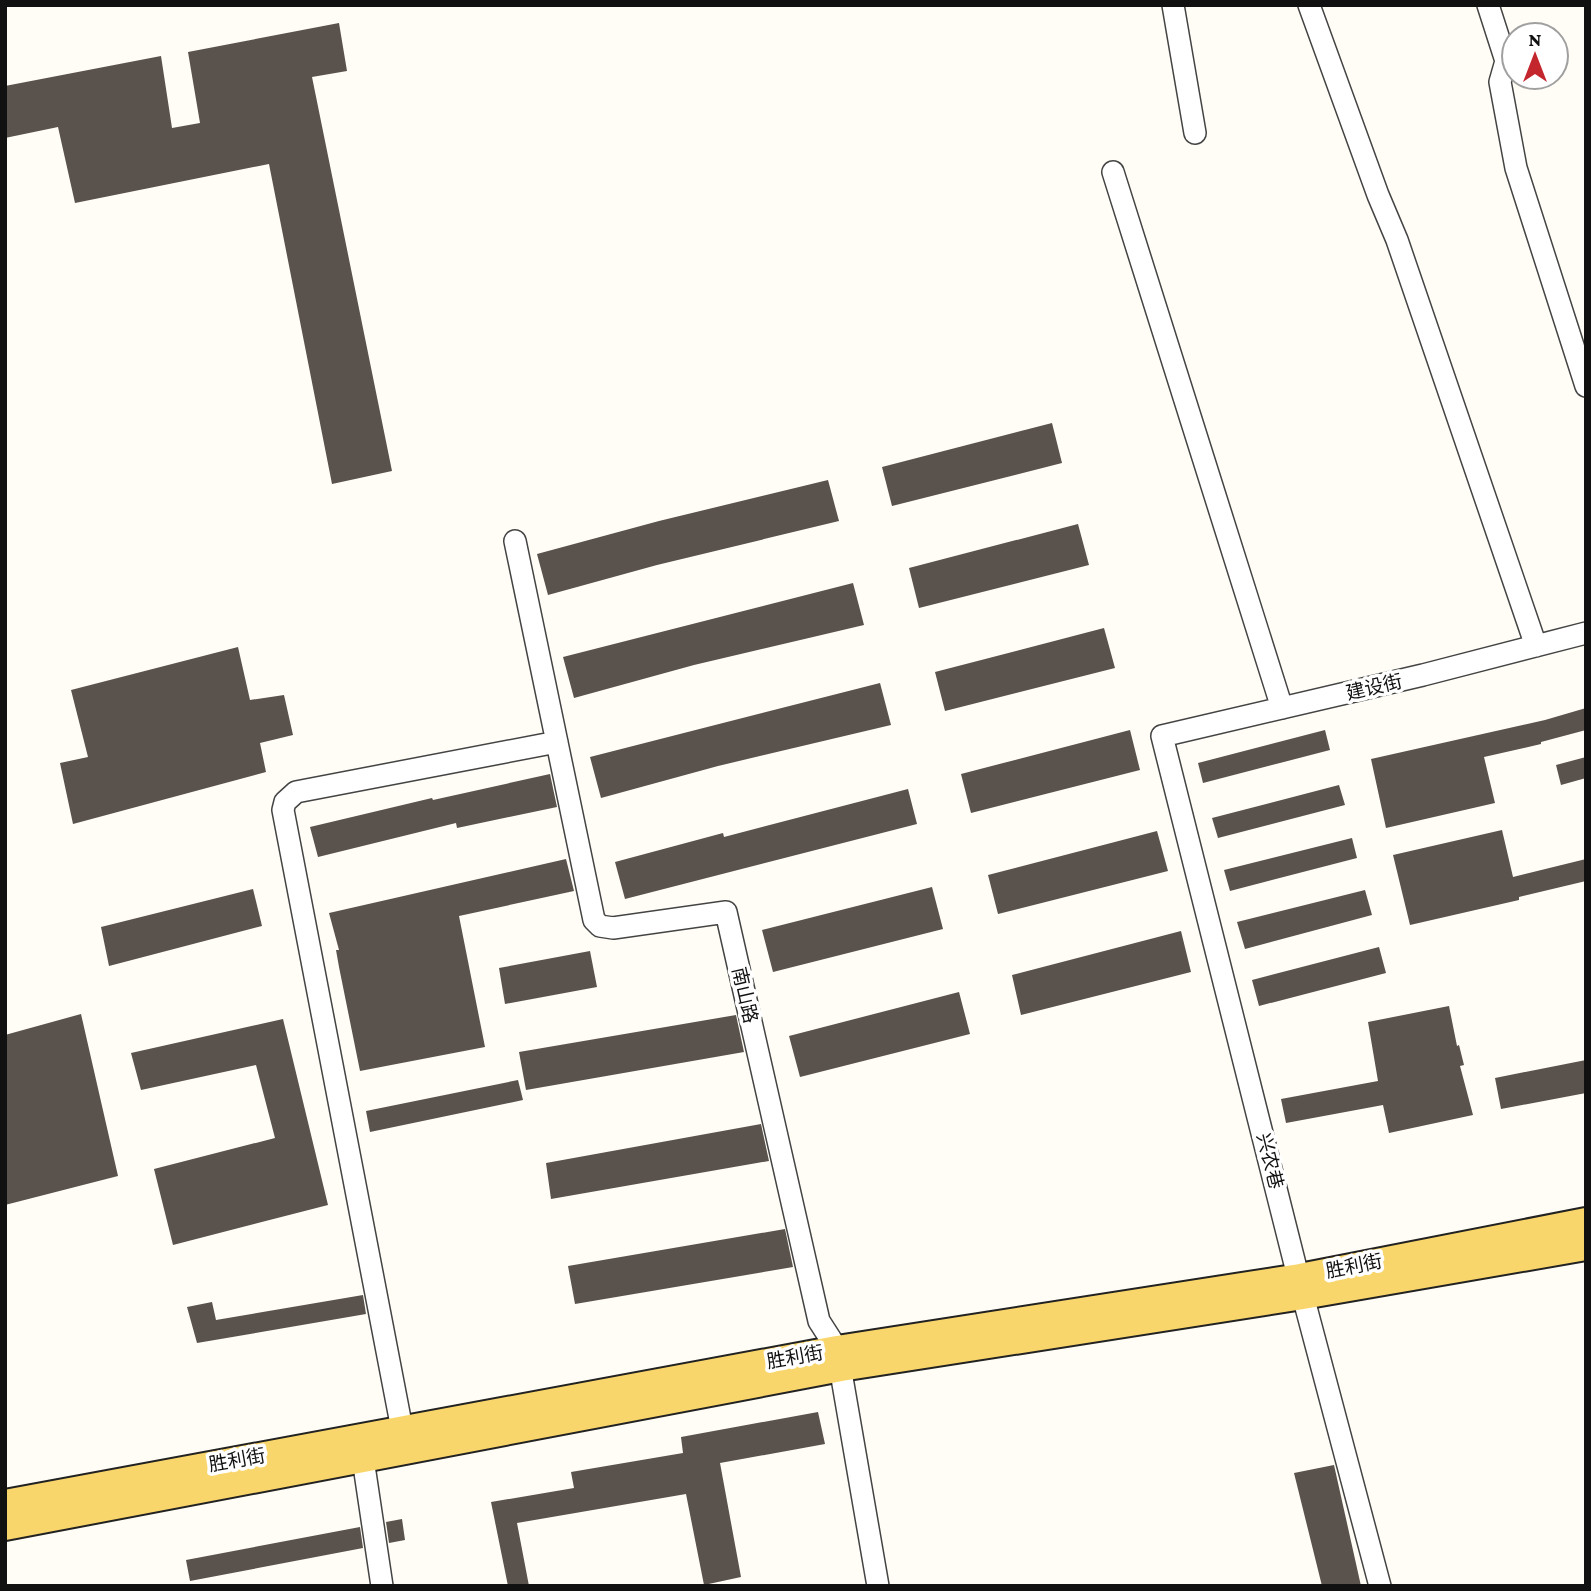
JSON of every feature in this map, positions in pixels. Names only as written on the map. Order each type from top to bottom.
[{"type":"main road","name":"胜利街","points":[[1301,1287],[1586,1220]]},
{"type":"main road","name":"胜利街","points":[[5,1503],[402,1429],[1301,1287],[1586,1247]]},
{"type":"main road","name":"胜利街","points":[[5,1527],[363,1459],[839,1359]]},
{"type":"street","points":[[1172,5],[1195,133]]},
{"type":"street","points":[[1309,5],[1378,195],[1398,240],[1536,646]]},
{"type":"street","points":[[1488,5],[1506,61],[1500,82],[1516,168],[1586,386]]},
{"type":"street","points":[[1113,172],[1282,708]]},
{"type":"street","name":"南山路","points":[[515,541],[594,920],[600,926],[613,928],[726,912],[820,1321],[839,1359],[878,1586]]},
{"type":"street","name":"建设街","points":[[1162,736],[1423,675],[1586,633]]},
{"type":"street","name":"兴农巷","points":[[1162,736],[1301,1287],[1380,1586]]},
{"type":"street","points":[[402,1429],[284,810],[285,802],[296,792],[557,742]]},
{"type":"street","points":[[363,1459],[382,1586]]},
{"type":"building","points":[[339,23],[347,71],[312,77],[392,471],[332,484],[269,164],[75,203],[58,127],[5,138],[5,86],[161,56],[172,128],[200,123],[188,52]]},
{"type":"building","points":[[1052,423],[1062,463],[892,506],[882,467]]},
{"type":"building","points":[[828,480],[839,521],[657,565],[548,595],[537,554]]},
{"type":"building","points":[[1078,524],[1089,565],[919,608],[909,568]]},
{"type":"building","points":[[853,583],[864,625],[694,665],[574,698],[563,657]]},
{"type":"building","points":[[1104,628],[1115,668],[945,711],[935,672]]},
{"type":"building","points":[[238,647],[250,700],[284,695],[293,735],[260,743],[266,772],[73,824],[60,763],[88,757],[71,690]]},
{"type":"building","points":[[880,683],[891,725],[718,766],[601,798],[590,757]]},
{"type":"building","points":[[1586,708],[1586,730],[1484,757],[1495,803],[1386,828],[1371,759],[1545,720]]},
{"type":"building","points":[[1130,730],[1140,770],[971,813],[961,774]]},
{"type":"building","points":[[1325,730],[1330,750],[1203,783],[1198,763]]},
{"type":"building","points":[[1586,757],[1586,778],[1561,785],[1556,765]]},
{"type":"building","points":[[550,774],[557,807],[457,828],[456,823],[318,857],[310,827]]},
{"type":"building","points":[[1339,785],[1345,805],[1218,838],[1212,818]]},
{"type":"building","points":[[908,789],[917,824],[625,899],[615,862]]},
{"type":"building","points":[[1502,830],[1513,877],[1586,859],[1586,881],[1519,897],[1519,900],[1410,925],[1393,855]]},
{"type":"building","points":[[1157,831],[1168,871],[998,914],[988,875]]},
{"type":"building","points":[[1352,838],[1357,858],[1230,891],[1224,870]]},
{"type":"building","points":[[566,859],[574,891],[459,916],[485,1047],[360,1071],[336,950],[339,950],[329,913]]},
{"type":"building","points":[[932,887],[943,929],[773,972],[762,930]]},
{"type":"building","points":[[253,889],[262,926],[109,966],[101,927]]},
{"type":"building","points":[[1365,890],[1372,915],[1245,949],[1237,922]]},
{"type":"building","points":[[1181,931],[1191,972],[1021,1015],[1012,975]]},
{"type":"building","points":[[1379,947],[1386,973],[1259,1006],[1252,980]]},
{"type":"building","points":[[590,951],[597,987],[505,1004],[499,968]]},
{"type":"building","points":[[959,992],[970,1034],[800,1077],[789,1036]]},
{"type":"building","points":[[1449,1006],[1457,1046],[1459,1045],[1464,1065],[1460,1066],[1473,1115],[1389,1133],[1383,1105],[1286,1123],[1281,1099],[1378,1081],[1368,1022]]},
{"type":"building","points":[[81,1014],[118,1176],[5,1205],[5,1035]]},
{"type":"building","points":[[736,1015],[744,1052],[526,1090],[519,1052]]},
{"type":"building","points":[[283,1019],[328,1205],[173,1245],[154,1169],[275,1138],[256,1065],[141,1090],[131,1053]]},
{"type":"building","points":[[1586,1060],[1586,1093],[1501,1109],[1495,1078]]},
{"type":"building","points":[[518,1080],[523,1100],[370,1132],[366,1111]]},
{"type":"building","points":[[761,1124],[769,1161],[551,1199],[546,1163]]},
{"type":"building","points":[[785,1229],[793,1267],[575,1304],[568,1266]]},
{"type":"building","points":[[363,1295],[366,1314],[197,1343],[187,1307],[212,1302],[216,1320]]},
{"type":"building","points":[[818,1412],[825,1444],[720,1463],[741,1577],[704,1585],[686,1494],[517,1523],[529,1586],[508,1586],[491,1502],[574,1488],[571,1472],[683,1453],[681,1437]]},
{"type":"building","points":[[1334,1465],[1361,1586],[1322,1586],[1294,1473]]},
{"type":"building","points":[[402,1519],[405,1540],[389,1543],[386,1522]]},
{"type":"building","points":[[360,1527],[363,1548],[190,1581],[186,1560]]}]
